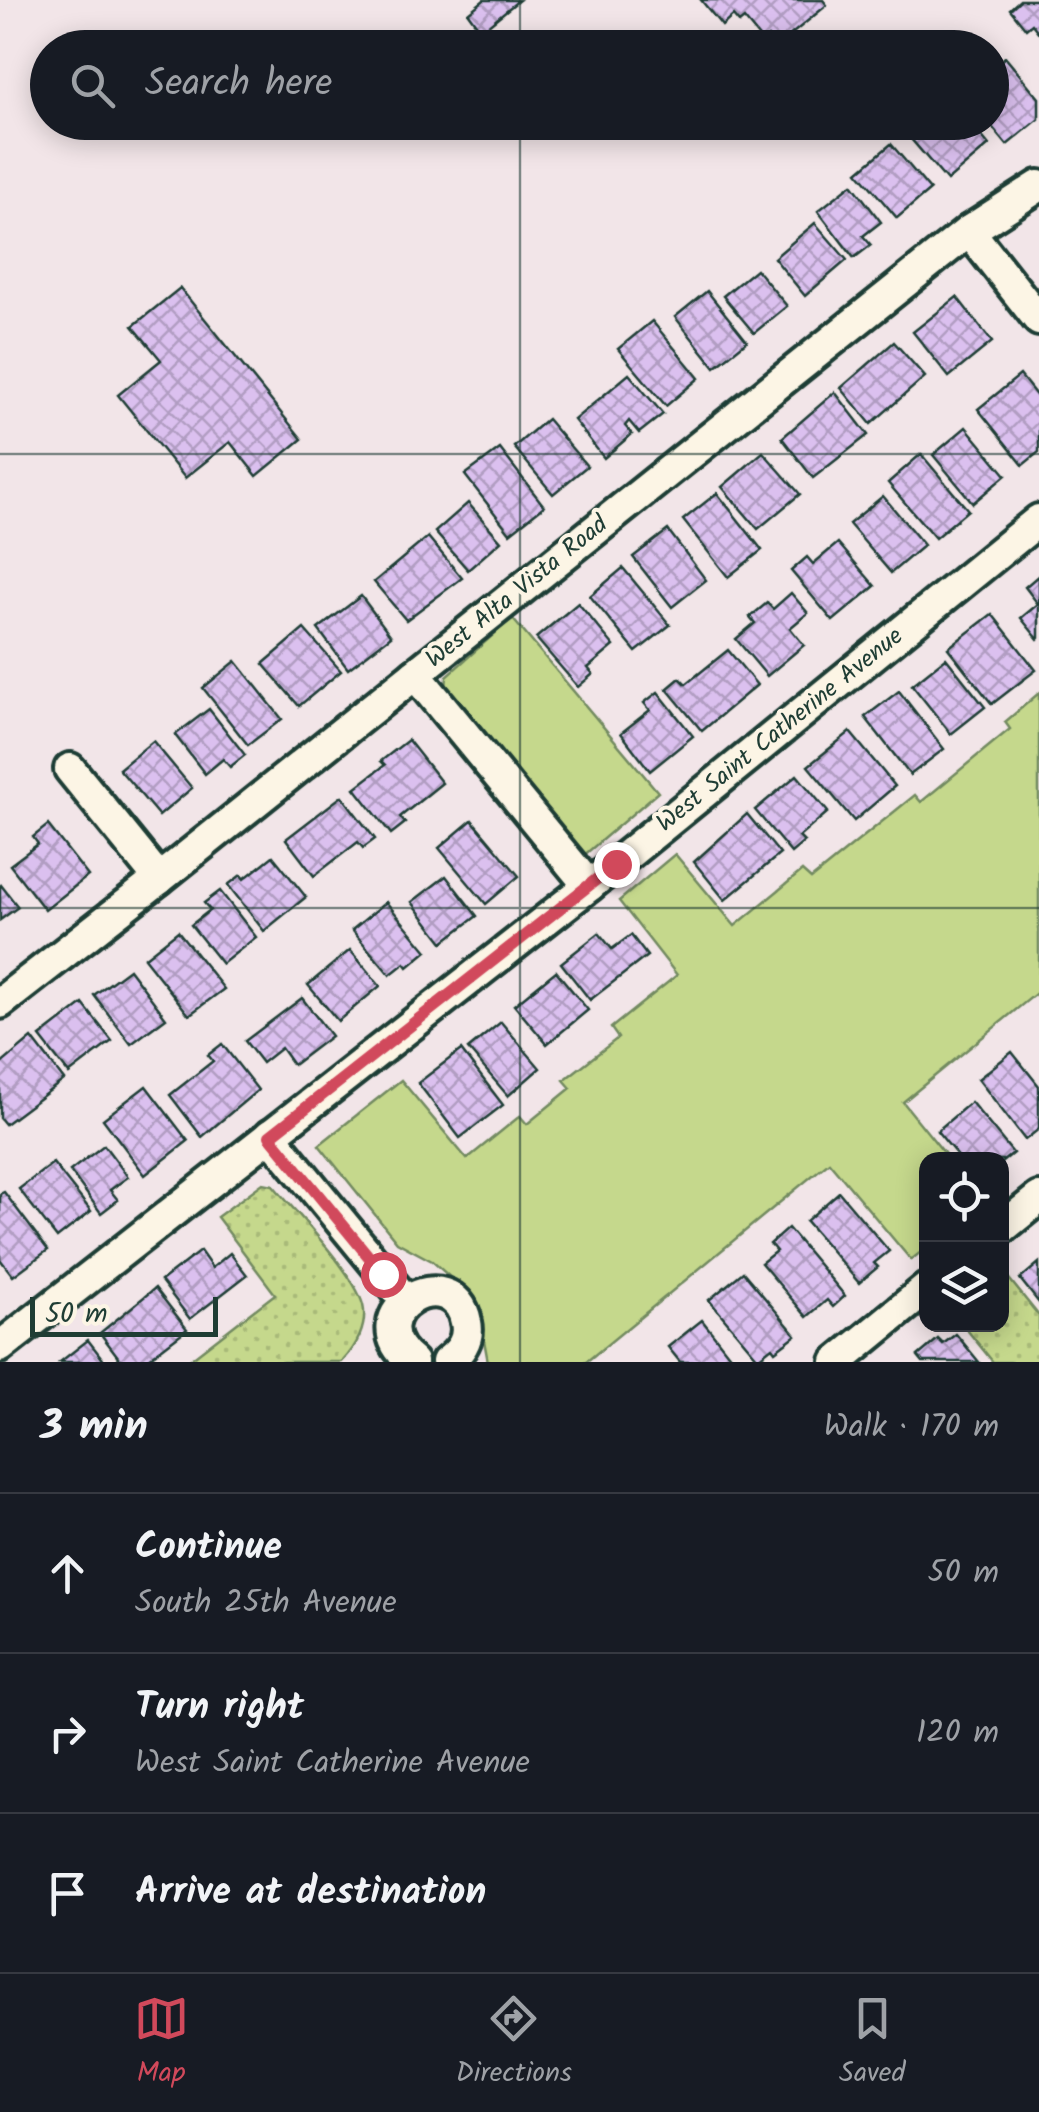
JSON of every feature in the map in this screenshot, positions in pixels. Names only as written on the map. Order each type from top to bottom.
[{"type":"street","name":"West Alta Vista Road","points":[[0,1003],[969,230],[1039,186]]},
{"type":"street","points":[[969,230],[1039,320]]},
{"type":"street","name":"West Saint Catherine Avenue","points":[[0,1347],[589,886],[1039,520]]},
{"type":"street","points":[[415,674],[589,886]]},
{"type":"street","points":[[70,769],[159,879]]},
{"type":"street","points":[[270,1136],[406,1301]]},
{"type":"street","points":[[1009,1222],[1039,1198]]},
{"type":"street","points":[[401,1359],[394,1341],[396,1312],[418,1294],[433,1292],[458,1304],[466,1317],[468,1332],[464,1346],[450,1361]]},
{"type":"street","points":[[837,1362],[919,1295]]},
{"type":"green space","points":[[512,618],[658,792],[582,857],[446,688],[447,676]]},
{"type":"green space","points":[[1039,693],[1039,991],[903,1102],[943,1152],[919,1152],[919,1254],[911,1260],[829,1162],[586,1362],[488,1362],[479,1313],[470,1295],[432,1261],[397,1242],[319,1145],[401,1080],[467,1159],[520,1116],[527,1124],[571,1088],[564,1080],[618,1038],[611,1028],[677,975],[619,901],[675,854],[735,926],[802,871],[811,879],[915,795],[921,802],[1010,729],[1005,722]]},
{"type":"green space","points":[[263,1183],[273,1185],[337,1260],[363,1305],[362,1328],[342,1362],[187,1362],[275,1294],[217,1217]]},
{"type":"green space","points":[[1009,1279],[1039,1316],[1039,1362],[993,1362],[969,1332],[1009,1332]]},
{"type":"building","points":[[484,0],[519,0],[482,30],[468,13]]},
{"type":"building","points":[[701,0],[823,0],[827,5],[797,30],[753,30],[744,19],[739,23],[733,16],[722,26]]},
{"type":"building","points":[[1020,0],[1039,0],[1039,33],[1032,24],[1026,29],[1010,9]]},
{"type":"building","points":[[1009,62],[1039,98],[1039,119],[1007,145],[1003,140],[1009,140]]},
{"type":"building","points":[[912,140],[985,140],[989,145],[947,181]]},
{"type":"building","points":[[891,144],[930,190],[897,218],[858,172]]},
{"type":"building","points":[[852,184],[881,222],[863,236],[871,245],[854,258],[818,211]]},
{"type":"building","points":[[815,223],[847,260],[805,296],[774,258]]},
{"type":"building","points":[[756,269],[787,306],[754,333],[723,296]]},
{"type":"building","points":[[180,288],[302,439],[257,476],[230,442],[185,478],[118,395],[161,360],[133,326]]},
{"type":"building","points":[[707,291],[747,341],[715,367],[675,317]]},
{"type":"building","points":[[957,297],[992,342],[949,377],[913,332]]},
{"type":"building","points":[[652,321],[699,378],[666,406],[618,349]]},
{"type":"building","points":[[894,342],[925,377],[871,424],[841,388]]},
{"type":"building","points":[[629,374],[663,414],[639,433],[629,421],[625,426],[632,434],[604,458],[574,420]]},
{"type":"building","points":[[1020,375],[1039,399],[1039,452],[1023,465],[978,409]]},
{"type":"building","points":[[835,392],[868,435],[813,478],[782,438]]},
{"type":"building","points":[[547,419],[587,466],[553,494],[514,447]]},
{"type":"building","points":[[966,427],[1006,475],[973,503],[933,455]]},
{"type":"building","points":[[500,449],[544,506],[510,533],[465,475]]},
{"type":"building","points":[[763,452],[800,494],[758,529],[722,487]]},
{"type":"building","points":[[921,454],[968,510],[935,538],[888,483]]},
{"type":"building","points":[[717,493],[762,550],[728,577],[683,520]]},
{"type":"building","points":[[883,496],[924,545],[891,573],[849,524]]},
{"type":"building","points":[[468,503],[501,541],[468,570],[435,532]]},
{"type":"building","points":[[668,530],[706,580],[672,607],[633,557]]},
{"type":"building","points":[[428,537],[462,578],[406,620],[374,582]]},
{"type":"building","points":[[838,543],[875,586],[833,621],[791,571],[807,557],[813,564]]},
{"type":"building","points":[[623,568],[670,625],[636,652],[590,596]]},
{"type":"building","points":[[1039,575],[1038,639],[1021,618],[1038,604],[1025,587]]},
{"type":"building","points":[[791,593],[808,613],[790,628],[804,645],[767,676],[736,639],[755,623],[750,617],[767,603],[773,609]]},
{"type":"building","points":[[361,596],[391,636],[348,669],[318,629]]},
{"type":"building","points":[[578,603],[614,646],[588,668],[593,674],[578,687],[536,638]]},
{"type":"building","points":[[992,614],[1036,670],[992,704],[948,648]]},
{"type":"building","points":[[304,629],[341,671],[299,706],[263,664]]},
{"type":"building","points":[[728,650],[757,685],[702,731],[667,689],[680,678],[686,684]]},
{"type":"building","points":[[946,658],[985,707],[951,734],[912,685]]},
{"type":"building","points":[[236,661],[282,719],[248,745],[203,688]]},
{"type":"building","points":[[899,691],[944,749],[910,775],[865,717]]},
{"type":"building","points":[[658,692],[693,736],[650,771],[621,733],[650,710],[644,703]]},
{"type":"building","points":[[209,709],[245,755],[230,767],[223,759],[205,774],[175,735]]},
{"type":"building","points":[[850,732],[895,786],[854,821],[808,766]]},
{"type":"building","points":[[408,740],[442,783],[400,817],[405,823],[391,834],[355,788],[385,765],[381,761]]},
{"type":"building","points":[[153,741],[192,788],[159,816],[119,769]]},
{"type":"building","points":[[797,775],[828,812],[799,837],[804,842],[791,853],[755,810]]},
{"type":"building","points":[[342,796],[375,839],[363,848],[358,842],[314,876],[286,839]]},
{"type":"building","points":[[747,814],[780,854],[725,900],[694,862]]},
{"type":"building","points":[[472,820],[519,876],[486,904],[439,848]]},
{"type":"building","points":[[48,825],[88,876],[45,910],[10,865],[38,844],[33,837]]},
{"type":"building","points":[[273,856],[306,897],[264,931],[228,885],[241,875],[244,879]]},
{"type":"building","points":[[446,876],[477,916],[443,942],[412,902]]},
{"type":"building","points":[[0,886],[18,907],[0,920]]},
{"type":"building","points":[[220,891],[256,937],[222,964],[191,925],[210,910],[204,903]]},
{"type":"building","points":[[386,902],[427,951],[408,967],[405,963],[390,975],[352,930]]},
{"type":"building","points":[[178,931],[224,989],[189,1015],[144,958]]},
{"type":"building","points":[[599,933],[612,949],[631,935],[647,956],[590,1000],[561,963]]},
{"type":"building","points":[[350,950],[380,986],[338,1021],[308,985]]},
{"type":"building","points":[[129,969],[166,1018],[131,1044],[94,995]]},
{"type":"building","points":[[556,971],[588,1010],[547,1044],[514,1005]]},
{"type":"building","points":[[302,998],[331,1036],[293,1065],[281,1048],[262,1063],[245,1041]]},
{"type":"building","points":[[83,1004],[112,1041],[69,1074],[40,1037]]},
{"type":"building","points":[[501,1022],[540,1068],[508,1096],[468,1049]]},
{"type":"building","points":[[32,1038],[64,1080],[5,1124],[0,1118],[0,1065]]},
{"type":"building","points":[[222,1044],[258,1090],[202,1137],[170,1095],[213,1061],[208,1055]]},
{"type":"building","points":[[461,1050],[503,1105],[460,1138],[418,1083]]},
{"type":"building","points":[[1012,1052],[1039,1086],[1039,1129],[1025,1140],[978,1079]]},
{"type":"building","points":[[146,1086],[188,1141],[145,1175],[103,1119]]},
{"type":"building","points":[[971,1102],[1013,1153],[1009,1156],[1009,1152],[954,1152],[937,1131]]},
{"type":"building","points":[[104,1145],[128,1177],[110,1190],[118,1200],[101,1213],[70,1171]]},
{"type":"building","points":[[53,1163],[91,1211],[57,1238],[19,1189]]},
{"type":"building","points":[[4,1192],[48,1250],[13,1276],[0,1259],[0,1194]]},
{"type":"building","points":[[839,1192],[889,1251],[859,1283],[806,1221]]},
{"type":"building","points":[[788,1228],[845,1296],[833,1307],[827,1300],[807,1317],[761,1263],[776,1251],[770,1244]]},
{"type":"building","points":[[200,1251],[212,1268],[230,1253],[247,1275],[190,1319],[161,1281]]},
{"type":"building","points":[[1039,1263],[1039,1303],[1020,1279]]},
{"type":"building","points":[[743,1272],[796,1335],[758,1358],[709,1300]]},
{"type":"building","points":[[155,1288],[187,1329],[144,1362],[122,1362],[100,1333]]},
{"type":"building","points":[[702,1320],[735,1362],[680,1362],[668,1347]]},
{"type":"building","points":[[956,1334],[979,1362],[923,1362],[918,1356],[938,1339],[943,1344]]},
{"type":"building","points":[[88,1340],[105,1362],[60,1362]]},
{"type":"route","points":[[383,1274],[270,1136],[616,864]]}]
